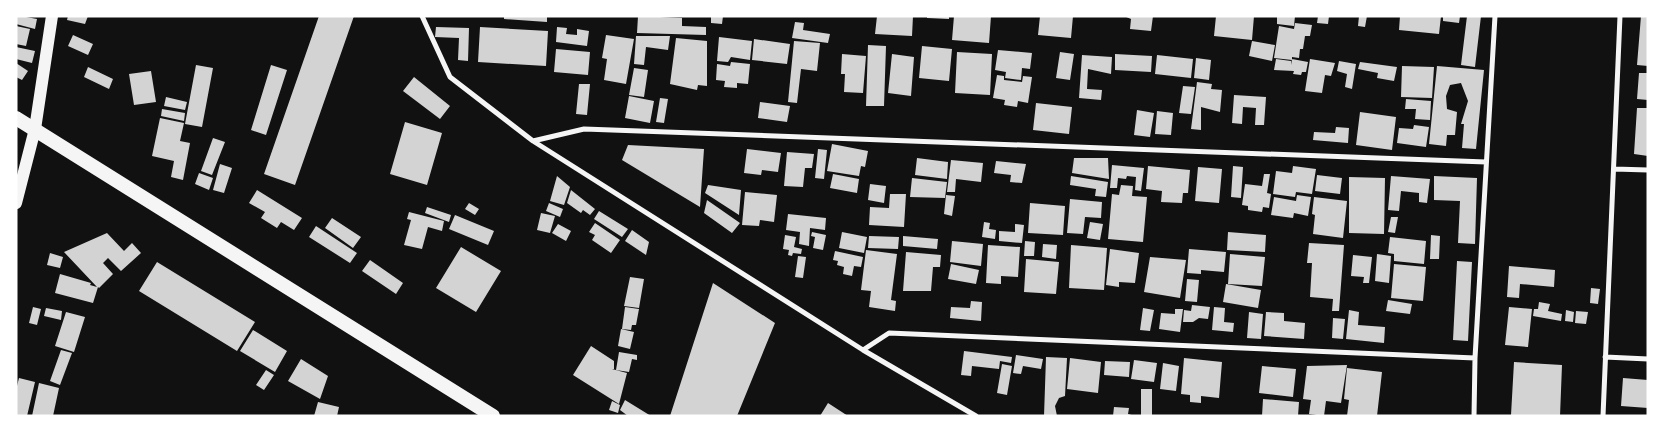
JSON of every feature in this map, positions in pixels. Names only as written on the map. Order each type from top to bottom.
[{"type":"highway","points":[[16,118],[493,416]]},
{"type":"main road","points":[[16,204],[34,129],[52,16]]},
{"type":"street","points":[[422,16],[450,77],[533,141],[863,350],[976,416]]},
{"type":"street","points":[[1474,416],[1475,358],[1495,16]]},
{"type":"street","points":[[1602,416],[1620,16]]},
{"type":"street","points":[[533,141],[584,129],[1486,162]]},
{"type":"street","points":[[1614,169],[1648,170]]},
{"type":"street","points":[[863,350],[889,333],[1475,358]]},
{"type":"street","points":[[1605,358],[1648,359]]},
{"type":"building","points":[[68,16],[88,16],[85,24],[67,20]]},
{"type":"building","points":[[319,16],[354,16],[295,185],[264,174]]},
{"type":"building","points":[[504,16],[547,16],[547,22],[504,19]]},
{"type":"building","points":[[638,16],[682,18],[682,26],[706,27],[706,35],[637,33]]},
{"type":"building","points":[[711,16],[723,16],[722,24],[711,23]]},
{"type":"building","points":[[877,16],[913,16],[912,36],[875,34]]},
{"type":"building","points":[[927,16],[949,16],[949,19],[927,18]]},
{"type":"building","points":[[954,16],[991,16],[989,43],[952,40]]},
{"type":"building","points":[[1040,16],[1073,16],[1071,38],[1038,35]]},
{"type":"building","points":[[1124,16],[1153,16],[1151,31],[1130,29],[1131,19]]},
{"type":"building","points":[[1216,16],[1254,16],[1252,40],[1214,36]]},
{"type":"building","points":[[1277,16],[1295,16],[1294,26],[1277,24]]},
{"type":"building","points":[[1318,16],[1329,16],[1328,24],[1317,23]]},
{"type":"building","points":[[1359,16],[1367,16],[1365,27],[1358,26]]},
{"type":"building","points":[[1400,16],[1441,16],[1439,34],[1399,30]]},
{"type":"building","points":[[1443,16],[1460,16],[1459,23],[1443,21]]},
{"type":"building","points":[[1467,16],[1481,16],[1475,67],[1461,65]]},
{"type":"building","points":[[1641,16],[1648,16],[1648,66],[1637,65]]},
{"type":"building","points":[[16,17],[37,19],[35,29],[16,24]]},
{"type":"building","points":[[795,22],[804,23],[803,30],[830,34],[828,43],[792,38]]},
{"type":"building","points":[[1295,23],[1312,25],[1310,36],[1305,36],[1299,58],[1292,57],[1292,60],[1274,58],[1279,26],[1294,29]]},
{"type":"building","points":[[16,26],[30,29],[26,46],[16,44]]},
{"type":"building","points":[[436,27],[469,28],[468,61],[458,60],[459,38],[435,37]]},
{"type":"building","points":[[480,27],[548,31],[546,66],[478,62]]},
{"type":"building","points":[[557,27],[567,28],[566,34],[577,35],[577,29],[589,31],[587,46],[556,42]]},
{"type":"building","points":[[73,35],[93,44],[88,55],[68,46]]},
{"type":"building","points":[[606,35],[634,39],[626,84],[604,80],[607,59],[602,58]]},
{"type":"building","points":[[636,36],[670,36],[668,50],[646,47],[644,65],[634,64]]},
{"type":"building","points":[[719,37],[752,41],[750,60],[731,57],[728,62],[717,61]]},
{"type":"building","points":[[676,38],[707,41],[707,86],[698,85],[697,90],[670,84]]},
{"type":"building","points":[[754,39],[790,44],[787,64],[752,60]]},
{"type":"building","points":[[794,41],[820,43],[817,71],[801,69],[797,103],[788,102]]},
{"type":"building","points":[[1252,41],[1275,45],[1272,61],[1249,56]]},
{"type":"building","points":[[868,45],[886,46],[884,106],[866,106]]},
{"type":"building","points":[[922,46],[952,49],[949,81],[919,78]]},
{"type":"building","points":[[16,47],[35,51],[32,63],[16,59]]},
{"type":"building","points":[[556,49],[590,52],[588,75],[554,72]]},
{"type":"building","points":[[998,50],[1032,53],[1030,69],[1022,68],[1021,80],[1005,78],[1006,72],[995,70]]},
{"type":"building","points":[[957,52],[992,54],[990,95],[955,93]]},
{"type":"building","points":[[1060,52],[1074,54],[1070,80],[1056,78]]},
{"type":"building","points":[[842,54],[866,56],[863,93],[844,92],[845,74],[841,74]]},
{"type":"building","points":[[892,54],[914,57],[911,96],[888,93]]},
{"type":"building","points":[[1115,54],[1152,56],[1151,72],[1115,70]]},
{"type":"building","points":[[1082,55],[1112,57],[1111,74],[1088,69],[1087,89],[1102,90],[1101,100],[1079,98]]},
{"type":"building","points":[[1157,55],[1193,59],[1191,78],[1155,74]]},
{"type":"building","points":[[1196,58],[1211,60],[1209,80],[1194,78]]},
{"type":"building","points":[[1276,59],[1291,61],[1291,65],[1292,59],[1308,62],[1306,72],[1302,72],[1301,75],[1293,74],[1294,71],[1274,70]]},
{"type":"building","points":[[1310,59],[1335,63],[1331,76],[1325,75],[1322,93],[1305,91]]},
{"type":"building","points":[[1339,61],[1356,64],[1352,89],[1345,87],[1347,74],[1337,71]]},
{"type":"building","points":[[731,62],[750,64],[748,84],[737,83],[737,88],[724,87],[725,81],[716,80],[717,64],[730,66]]},
{"type":"building","points":[[1360,62],[1397,67],[1394,81],[1377,78],[1378,73],[1358,69]]},
{"type":"building","points":[[16,63],[28,71],[22,80],[16,77]]},
{"type":"building","points":[[196,65],[213,68],[202,127],[185,124]]},
{"type":"building","points":[[271,65],[287,70],[266,135],[251,130]]},
{"type":"building","points":[[1402,66],[1434,67],[1432,98],[1401,97]]},
{"type":"building","points":[[1437,66],[1484,70],[1476,149],[1462,148],[1464,124],[1461,124],[1468,101],[1461,83],[1450,85],[1446,96],[1447,109],[1457,112],[1455,135],[1447,135],[1446,146],[1429,144]]},
{"type":"building","points":[[88,67],[113,79],[109,89],[84,77]]},
{"type":"building","points":[[634,68],[648,70],[644,97],[629,95]]},
{"type":"building","points":[[151,71],[156,102],[134,105],[129,74]]},
{"type":"building","points":[[1639,73],[1648,73],[1648,100],[1637,99]]},
{"type":"building","points":[[997,75],[1004,76],[1004,80],[1022,82],[1023,76],[1032,77],[1028,103],[1018,101],[1017,107],[1004,105],[1005,100],[993,98]]},
{"type":"building","points":[[414,77],[450,106],[440,119],[403,91]]},
{"type":"building","points":[[1197,82],[1212,84],[1211,89],[1222,90],[1220,112],[1201,107],[1201,130],[1191,129]]},
{"type":"building","points":[[579,84],[590,84],[587,115],[576,114]]},
{"type":"building","points":[[1183,86],[1195,87],[1191,114],[1179,113]]},
{"type":"building","points":[[1234,95],[1266,97],[1264,125],[1255,125],[1256,108],[1243,107],[1242,124],[1232,123]]},
{"type":"building","points":[[629,96],[654,101],[650,123],[625,118]]},
{"type":"building","points":[[166,97],[187,102],[185,110],[164,106]]},
{"type":"building","points":[[660,98],[668,99],[664,123],[656,122]]},
{"type":"building","points":[[1406,99],[1431,101],[1430,120],[1415,119],[1416,109],[1405,109]]},
{"type":"building","points":[[760,102],[790,106],[787,122],[758,118]]},
{"type":"building","points":[[1036,103],[1072,107],[1069,134],[1033,130]]},
{"type":"building","points":[[1637,108],[1648,108],[1648,156],[1634,154]]},
{"type":"building","points":[[162,109],[185,113],[184,121],[161,116]]},
{"type":"building","points":[[1137,110],[1154,113],[1150,137],[1134,135]]},
{"type":"building","points":[[1157,111],[1173,113],[1171,135],[1155,134]]},
{"type":"building","points":[[1360,112],[1396,117],[1392,150],[1356,145]]},
{"type":"building","points":[[160,118],[184,123],[180,141],[190,143],[183,180],[171,177],[174,161],[152,156]]},
{"type":"building","points":[[405,122],[442,133],[427,185],[390,174]]},
{"type":"building","points":[[1414,125],[1429,127],[1426,147],[1397,143],[1399,128],[1413,129]]},
{"type":"building","points":[[1336,127],[1349,128],[1348,143],[1313,140],[1314,132],[1335,133]]},
{"type":"building","points":[[213,138],[225,142],[212,175],[201,171]]},
{"type":"building","points":[[832,144],[868,151],[865,167],[861,166],[859,176],[827,171]]},
{"type":"building","points":[[628,145],[704,149],[700,207],[622,160]]},
{"type":"building","points":[[747,149],[781,153],[778,172],[762,170],[761,175],[744,173]]},
{"type":"building","points":[[818,149],[827,150],[824,179],[815,178]]},
{"type":"building","points":[[787,152],[814,154],[812,168],[805,168],[803,187],[784,186]]},
{"type":"building","points":[[917,158],[948,162],[947,179],[915,175]]},
{"type":"building","points":[[1074,158],[1108,158],[1109,179],[1072,173]]},
{"type":"building","points":[[951,160],[983,163],[981,182],[956,179],[955,192],[947,192]]},
{"type":"building","points":[[996,161],[1026,164],[1022,183],[1010,182],[1011,175],[994,173]]},
{"type":"building","points":[[220,164],[232,168],[224,193],[213,190]]},
{"type":"building","points":[[1112,165],[1144,168],[1141,191],[1135,190],[1136,177],[1127,176],[1126,179],[1118,178],[1117,188],[1110,188]]},
{"type":"building","points":[[1148,166],[1190,170],[1188,193],[1183,193],[1182,203],[1161,202],[1162,191],[1146,189]]},
{"type":"building","points":[[1233,166],[1243,167],[1241,198],[1231,197]]},
{"type":"building","points":[[1293,166],[1316,169],[1312,194],[1296,192],[1295,197],[1273,194],[1276,171],[1292,173]]},
{"type":"building","points":[[1198,167],[1222,169],[1219,203],[1195,201]]},
{"type":"building","points":[[199,173],[213,178],[209,190],[195,184]]},
{"type":"building","points":[[833,174],[859,179],[857,193],[830,188]]},
{"type":"building","points":[[1264,174],[1270,174],[1267,193],[1271,194],[1269,208],[1263,207],[1262,212],[1248,210],[1248,206],[1242,205],[1245,184],[1262,186]]},
{"type":"building","points":[[1317,175],[1342,178],[1340,194],[1315,191]]},
{"type":"building","points":[[557,176],[570,187],[564,205],[550,201]]},
{"type":"building","points":[[1071,176],[1108,182],[1106,197],[1095,196],[1096,189],[1070,185]]},
{"type":"building","points":[[1391,176],[1430,179],[1427,203],[1419,202],[1419,193],[1401,191],[1399,211],[1388,210]]},
{"type":"building","points":[[1434,176],[1477,178],[1475,244],[1458,243],[1460,201],[1434,200]]},
{"type":"building","points":[[1349,177],[1385,178],[1384,234],[1349,233]]},
{"type":"building","points":[[912,178],[947,182],[945,198],[910,197]]},
{"type":"building","points":[[870,184],[886,186],[884,203],[868,200]]},
{"type":"building","points":[[708,185],[741,190],[739,215],[705,193]]},
{"type":"building","points":[[1121,185],[1133,186],[1132,196],[1147,197],[1143,242],[1108,239],[1112,194],[1119,195]]},
{"type":"building","points":[[257,190],[302,218],[294,230],[281,222],[277,228],[261,218],[265,212],[249,203]]},
{"type":"building","points":[[571,190],[595,209],[590,215],[583,210],[581,213],[567,203]]},
{"type":"building","points":[[745,192],[777,195],[774,222],[760,220],[759,226],[742,225]]},
{"type":"building","points":[[890,194],[906,194],[904,227],[869,225],[870,207],[889,208]]},
{"type":"building","points":[[946,195],[955,196],[952,216],[944,214]]},
{"type":"building","points":[[1297,195],[1311,197],[1308,216],[1294,213],[1293,218],[1271,215],[1274,197],[1296,201]]},
{"type":"building","points":[[1314,197],[1347,201],[1343,238],[1313,234],[1315,215],[1312,214]]},
{"type":"building","points":[[1070,199],[1102,202],[1101,218],[1085,217],[1083,234],[1067,233]]},
{"type":"building","points":[[707,200],[740,223],[732,233],[704,213]]},
{"type":"building","points":[[469,203],[479,209],[475,215],[465,209]]},
{"type":"building","points":[[549,203],[563,209],[560,217],[546,211]]},
{"type":"building","points":[[1030,203],[1065,206],[1063,235],[1028,233]]},
{"type":"building","points":[[427,207],[451,215],[449,222],[425,213]]},
{"type":"building","points":[[599,211],[628,229],[622,237],[594,219]]},
{"type":"building","points":[[409,212],[444,221],[442,231],[428,227],[422,249],[404,245],[411,220],[407,219]]},
{"type":"building","points":[[541,213],[555,216],[550,233],[537,230]]},
{"type":"building","points":[[788,214],[826,218],[825,230],[810,228],[809,246],[799,244],[800,232],[786,230]]},
{"type":"building","points":[[455,215],[494,231],[488,245],[449,229]]},
{"type":"building","points":[[1391,217],[1398,217],[1395,233],[1388,232]]},
{"type":"building","points":[[332,218],[361,237],[353,248],[325,228]]},
{"type":"building","points":[[984,222],[990,223],[989,229],[996,230],[995,239],[982,237]]},
{"type":"building","points":[[1090,222],[1103,224],[1100,240],[1087,238]]},
{"type":"building","points":[[595,223],[620,240],[611,253],[592,240],[595,235],[589,232]]},
{"type":"building","points":[[558,224],[571,231],[566,241],[552,233]]},
{"type":"building","points":[[1015,224],[1024,225],[1022,243],[999,241],[999,231],[1015,232]]},
{"type":"building","points":[[316,226],[357,253],[350,263],[309,237]]},
{"type":"building","points":[[632,230],[649,242],[646,255],[625,241]]},
{"type":"building","points":[[812,232],[826,235],[823,250],[813,248],[815,237],[811,236]]},
{"type":"building","points":[[842,232],[867,237],[864,253],[839,248]]},
{"type":"building","points":[[1228,232],[1266,235],[1265,252],[1227,250]]},
{"type":"building","points":[[107,233],[124,251],[132,243],[141,253],[121,271],[108,258],[103,263],[113,274],[98,287],[93,303],[55,293],[60,274],[91,283],[90,285],[97,287],[64,252]]},
{"type":"building","points":[[785,235],[796,237],[794,247],[802,249],[801,254],[793,253],[792,256],[788,255],[789,250],[783,249]]},
{"type":"building","points":[[1431,235],[1440,236],[1439,259],[1430,259]]},
{"type":"building","points":[[869,236],[899,237],[898,249],[868,248]]},
{"type":"building","points":[[903,236],[938,239],[937,249],[903,246]]},
{"type":"building","points":[[1390,237],[1426,241],[1424,264],[1394,261],[1394,254],[1388,253]]},
{"type":"building","points":[[952,241],[983,244],[981,266],[950,262]]},
{"type":"building","points":[[1025,241],[1035,242],[1034,256],[1024,256]]},
{"type":"building","points":[[1309,243],[1344,245],[1339,311],[1332,311],[1333,299],[1310,297],[1312,263],[1307,263]]},
{"type":"building","points":[[1043,244],[1057,245],[1056,259],[1042,257]]},
{"type":"building","points":[[988,245],[1020,247],[1018,277],[1001,276],[1001,284],[986,283]]},
{"type":"building","points":[[1071,245],[1107,248],[1104,290],[1069,288]]},
{"type":"building","points":[[461,247],[501,271],[476,312],[436,288]]},
{"type":"building","points":[[1110,249],[1139,253],[1135,283],[1119,282],[1119,287],[1106,285]]},
{"type":"building","points":[[1189,249],[1226,252],[1224,272],[1201,270],[1201,274],[1187,273]]},
{"type":"building","points":[[866,250],[897,254],[891,300],[896,301],[895,311],[869,307],[871,291],[861,290]]},
{"type":"building","points":[[835,251],[863,257],[861,267],[854,266],[852,276],[843,274],[844,267],[837,265],[838,261],[833,260]]},
{"type":"building","points":[[906,252],[941,255],[940,267],[933,267],[931,291],[903,291]]},
{"type":"building","points":[[50,253],[63,257],[60,268],[47,265]]},
{"type":"building","points":[[1230,254],[1265,257],[1262,286],[1228,284]]},
{"type":"building","points":[[1377,254],[1391,256],[1389,283],[1375,281]]},
{"type":"building","points":[[1353,255],[1372,257],[1369,283],[1363,283],[1364,277],[1351,276]]},
{"type":"building","points":[[798,256],[806,257],[803,278],[795,277]]},
{"type":"building","points":[[1150,257],[1186,260],[1180,298],[1144,292]]},
{"type":"building","points":[[1026,259],[1059,262],[1056,294],[1024,292]]},
{"type":"building","points":[[370,260],[403,283],[396,294],[362,271]]},
{"type":"building","points":[[1457,261],[1472,262],[1468,341],[1453,340]]},
{"type":"building","points":[[157,262],[255,322],[237,351],[139,291]]},
{"type":"building","points":[[951,264],[979,270],[976,284],[948,279]]},
{"type":"building","points":[[1394,264],[1426,267],[1423,301],[1391,298]]},
{"type":"building","points":[[1509,266],[1555,270],[1554,287],[1520,284],[1519,298],[1507,297]]},
{"type":"building","points":[[630,277],[644,279],[639,308],[624,306]]},
{"type":"building","points":[[1187,279],[1199,280],[1197,302],[1185,301]]},
{"type":"building","points":[[713,283],[775,323],[737,416],[670,416]]},
{"type":"building","points":[[1226,284],[1261,290],[1258,308],[1223,302]]},
{"type":"building","points":[[1591,288],[1600,289],[1598,304],[1590,303]]},
{"type":"building","points":[[1388,300],[1412,304],[1410,314],[1386,311]]},
{"type":"building","points":[[971,301],[982,302],[981,321],[950,318],[951,307],[970,308]]},
{"type":"building","points":[[1539,302],[1550,304],[1548,311],[1562,314],[1561,321],[1533,316],[1534,309],[1538,309]]},
{"type":"building","points":[[1192,305],[1210,307],[1208,319],[1199,318],[1193,322],[1183,322],[1184,310],[1191,311]]},
{"type":"building","points":[[33,307],[41,309],[37,325],[29,323]]},
{"type":"building","points":[[625,307],[639,309],[636,325],[632,325],[631,330],[622,329]]},
{"type":"building","points":[[1214,307],[1225,308],[1224,322],[1234,323],[1233,332],[1212,330]]},
{"type":"building","points":[[1509,307],[1532,309],[1528,347],[1505,345]]},
{"type":"building","points":[[46,308],[62,311],[61,320],[44,316]]},
{"type":"building","points":[[1143,308],[1154,310],[1150,331],[1140,330]]},
{"type":"building","points":[[1175,309],[1183,309],[1180,332],[1159,329],[1161,313],[1175,314]]},
{"type":"building","points":[[1349,310],[1359,312],[1358,325],[1385,327],[1384,343],[1346,339]]},
{"type":"building","points":[[1566,310],[1574,312],[1573,322],[1565,321]]},
{"type":"building","points":[[1576,311],[1588,312],[1586,324],[1575,323]]},
{"type":"building","points":[[66,312],[85,317],[74,352],[55,346]]},
{"type":"building","points":[[1249,312],[1263,314],[1261,339],[1247,338]]},
{"type":"building","points":[[1266,312],[1284,313],[1284,321],[1305,323],[1304,339],[1264,336]]},
{"type":"building","points":[[1333,318],[1345,319],[1343,339],[1332,338]]},
{"type":"building","points":[[621,329],[634,332],[630,349],[618,346]]},
{"type":"building","points":[[253,330],[287,351],[275,372],[240,351]]},
{"type":"building","points":[[591,346],[614,361],[614,369],[612,369],[627,373],[619,404],[573,375]]},
{"type":"building","points":[[61,350],[72,353],[60,385],[50,381]]},
{"type":"building","points":[[964,351],[1012,357],[1011,363],[1000,361],[999,369],[972,366],[971,376],[961,375]]},
{"type":"building","points":[[619,352],[637,355],[637,360],[632,359],[629,372],[616,370]]},
{"type":"building","points":[[1016,355],[1043,359],[1041,369],[1023,366],[1021,374],[1013,373]]},
{"type":"building","points":[[1046,357],[1067,358],[1065,396],[1059,398],[1055,406],[1057,416],[1044,416]]},
{"type":"building","points":[[1070,358],[1101,362],[1098,393],[1067,389]]},
{"type":"building","points":[[1184,358],[1222,362],[1219,398],[1201,396],[1201,403],[1190,402],[1190,395],[1181,394]]},
{"type":"building","points":[[301,359],[328,376],[320,399],[288,381]]},
{"type":"building","points":[[1134,360],[1157,363],[1154,382],[1131,379]]},
{"type":"building","points":[[1105,361],[1130,362],[1129,377],[1104,375]]},
{"type":"building","points":[[1514,362],[1562,365],[1560,416],[1511,415]]},
{"type":"building","points":[[1163,363],[1179,366],[1176,391],[1160,389]]},
{"type":"building","points":[[1002,364],[1012,366],[1007,395],[997,393]]},
{"type":"building","points":[[1347,365],[1341,403],[1326,401],[1324,416],[1309,414],[1311,400],[1303,399],[1307,366]]},
{"type":"building","points":[[1262,366],[1296,369],[1293,397],[1259,393]]},
{"type":"building","points":[[1347,368],[1382,372],[1377,416],[1347,416],[1349,400],[1344,399]]},
{"type":"building","points":[[266,370],[274,375],[264,390],[256,385]]},
{"type":"building","points":[[19,378],[35,382],[27,416],[16,416],[16,390]]},
{"type":"building","points":[[1623,378],[1648,380],[1648,408],[1621,406]]},
{"type":"building","points":[[39,383],[59,388],[53,416],[32,416]]},
{"type":"building","points":[[1141,389],[1152,389],[1152,416],[1141,416]]},
{"type":"building","points":[[1263,399],[1299,402],[1298,416],[1262,416]]},
{"type":"building","points":[[625,400],[651,416],[628,416],[620,410]]},
{"type":"building","points":[[612,401],[620,405],[618,413],[609,410]]},
{"type":"building","points":[[318,402],[339,407],[337,416],[314,416]]},
{"type":"building","points":[[828,403],[848,416],[820,416]]},
{"type":"building","points":[[1114,407],[1129,408],[1128,414],[1135,416],[1113,416]]}]
